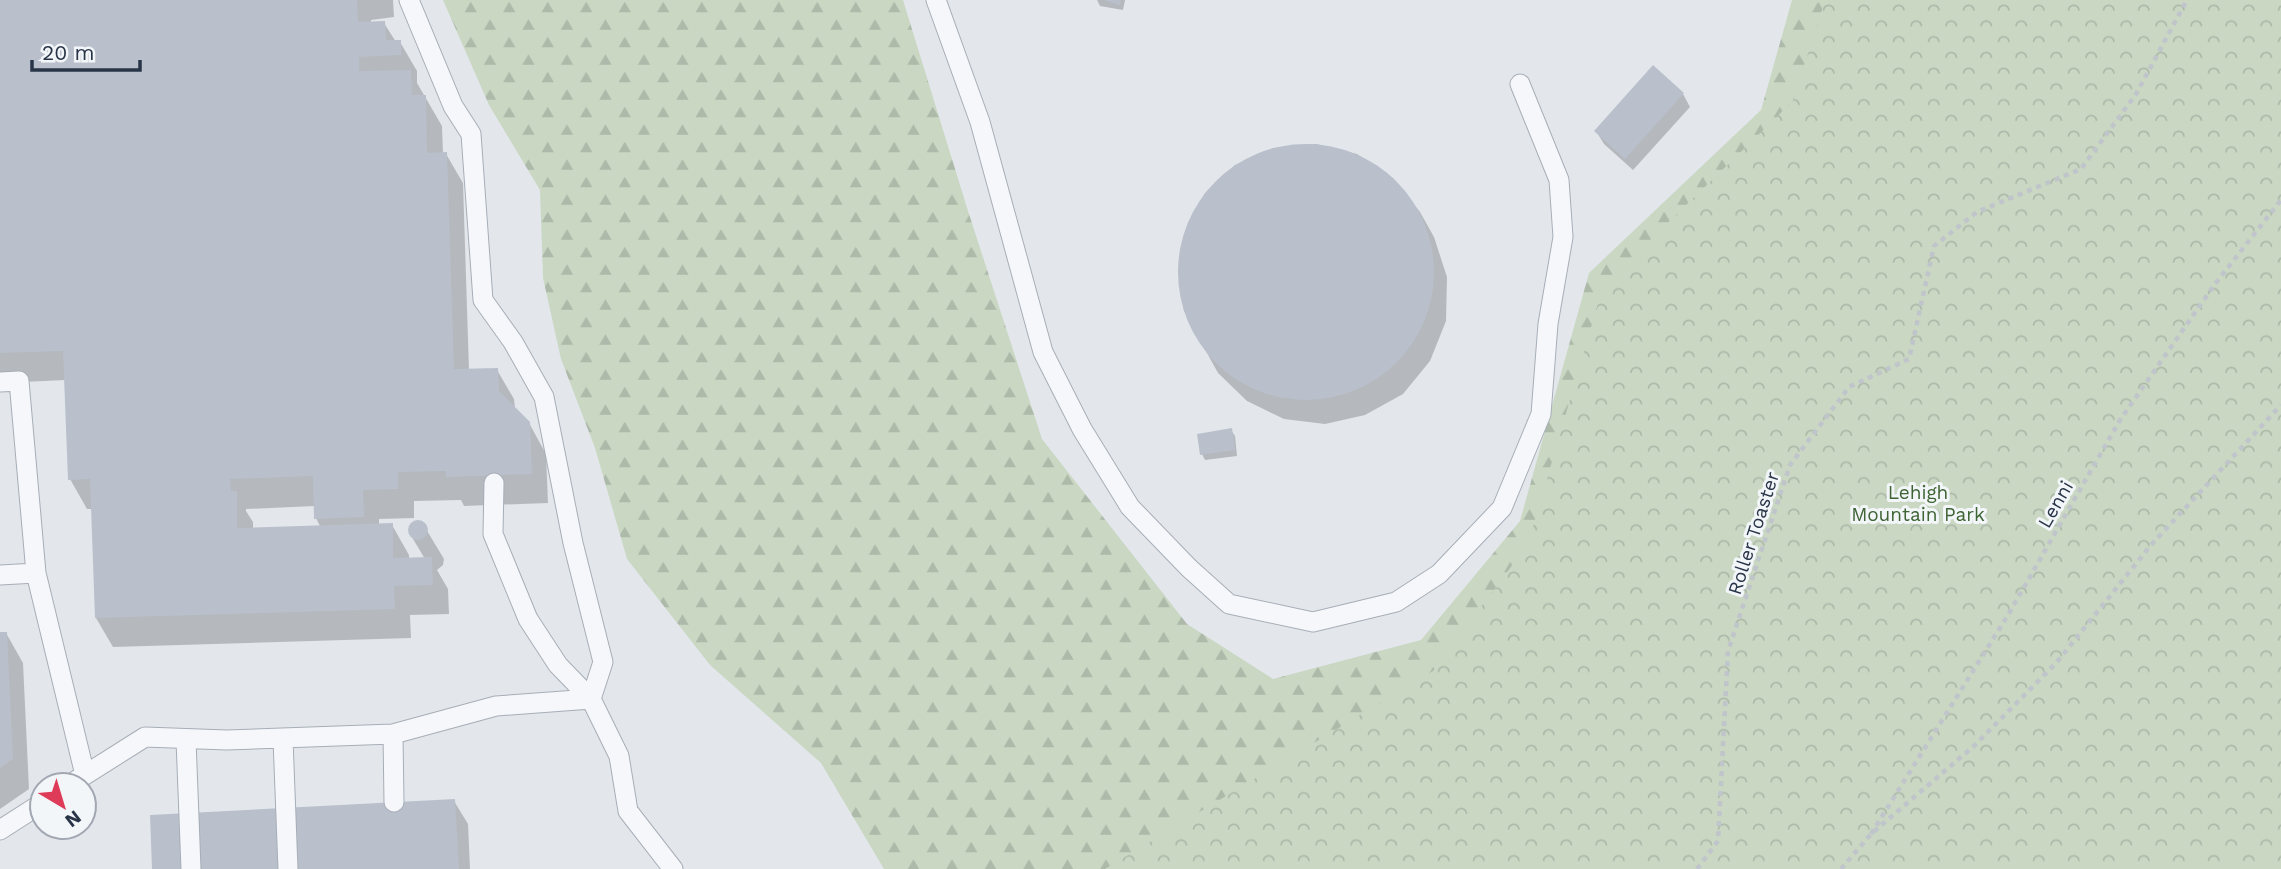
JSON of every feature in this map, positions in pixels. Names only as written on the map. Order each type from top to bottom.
[{"type":"lane","points":[[409,0],[453,106],[471,134],[483,300],[513,342],[544,397],[573,543],[603,662],[591,699]]},
{"type":"lane","points":[[936,0],[980,122],[1044,352],[1082,429],[1130,507],[1189,568],[1229,604],[1313,622],[1396,602],[1439,574],[1502,508],[1541,414],[1548,324],[1563,237],[1559,180],[1520,84]]},
{"type":"lane","points":[[0,382],[19,381],[36,573],[75,771]]},
{"type":"lane","points":[[494,483],[493,534],[528,619],[558,665],[591,699],[619,755],[628,811],[673,869]]},
{"type":"lane","points":[[0,575],[36,573]]},
{"type":"lane","points":[[91,771],[145,737],[186,740],[282,739],[393,733],[496,706],[591,699]]},
{"type":"lane","points":[[393,733],[394,802]]},
{"type":"lane","points":[[282,739],[288,869]]},
{"type":"lane","points":[[186,740],[191,869]]},
{"type":"lane","points":[[0,830],[28,812]]},
{"type":"path","name":"Roller Toaster","points":[[1697,869],[1718,841],[1728,652],[1790,465],[1849,387],[1909,359],[1934,246],[1977,212],[2081,169],[2136,94],[2188,0]]},
{"type":"path","name":"Lenni","points":[[1871,834],[2008,615],[2120,420],[2215,284],[2281,200]]},
{"type":"path","points":[[1841,869],[1871,834],[1975,745],[2057,662],[2151,545],[2281,405]]},
{"type":"green space","name":"Lehigh Mountain Park","points":[[443,0],[903,0],[1042,439],[1187,624],[1273,679],[1421,640],[1520,521],[1589,273],[1761,110],[1792,0],[2281,0],[2281,869],[884,869],[821,763],[710,665],[627,559],[595,448],[561,359],[543,278],[540,190],[489,105]]},
{"type":"green space","name":"Lehigh Mountain Park","points":[[1825,0],[2281,0],[2281,869],[1105,869],[1433,671],[1528,544],[1603,286],[1793,101]]},
{"type":"building","points":[[0,0],[357,0],[358,22],[385,21],[386,40],[401,40],[401,55],[359,57],[359,71],[411,70],[412,95],[426,95],[427,153],[447,152],[454,369],[498,368],[499,391],[530,422],[532,474],[446,477],[446,471],[398,472],[398,489],[363,490],[364,517],[314,519],[313,476],[230,479],[231,491],[237,491],[237,528],[393,523],[393,558],[432,557],[433,585],[394,586],[395,609],[95,618],[90,479],[68,480],[63,351],[0,353]]},
{"type":"building","points":[[1103,0],[1121,0],[1120,5]]},
{"type":"building","points":[[1653,65],[1684,93],[1625,159],[1594,131]]},
{"type":"building","points":[[1293,144],[1319,144],[1355,153],[1377,165],[1397,181],[1413,201],[1425,223],[1432,247],[1432,297],[1425,321],[1413,343],[1397,363],[1377,379],[1355,391],[1319,400],[1293,400],[1257,391],[1235,379],[1215,363],[1199,343],[1187,321],[1178,285],[1178,259],[1187,223],[1199,201],[1215,181],[1235,165],[1257,153]]},
{"type":"building","points":[[1232,428],[1235,450],[1200,455],[1197,434]]},
{"type":"building","points":[[418,520],[425,523],[428,530],[425,537],[418,540],[411,537],[408,530],[411,523]]},
{"type":"building","points":[[0,632],[7,632],[13,759],[0,768]]},
{"type":"building","points":[[455,799],[459,869],[152,869],[150,815]]}]
